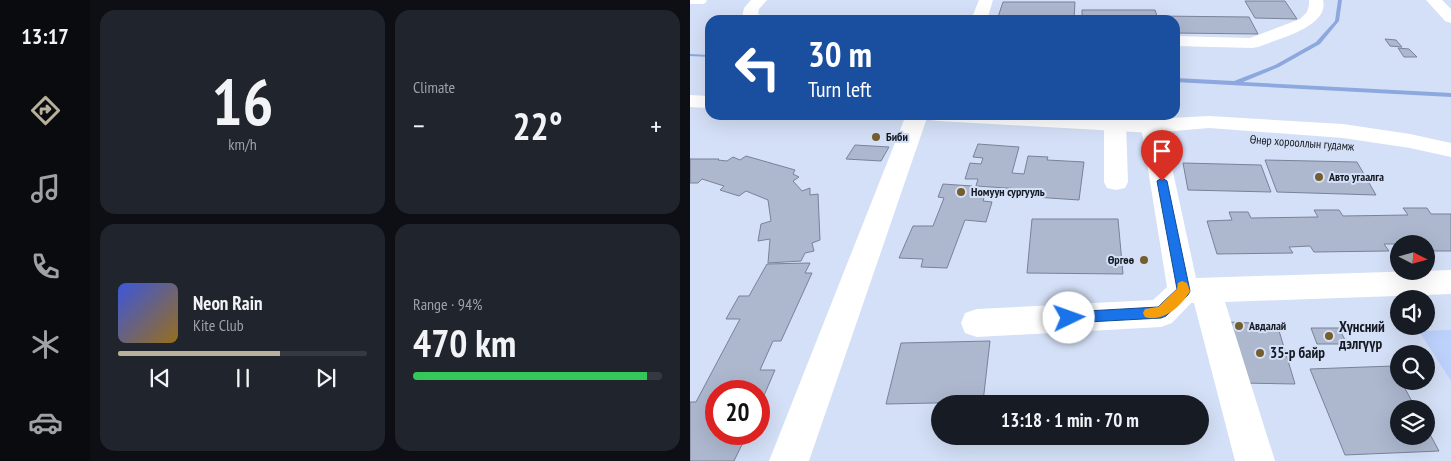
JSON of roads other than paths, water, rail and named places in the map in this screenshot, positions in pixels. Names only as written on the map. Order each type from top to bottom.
[{"type":"main road","points":[[690,0],[699,1]]},
{"type":"main road","points":[[750,15],[752,8],[760,0]]},
{"type":"main road","points":[[980,15],[986,0]]},
{"type":"main road","points":[[1180,41],[1252,42],[1306,22],[1314,14],[1317,4],[1316,0]]},
{"type":"main road","points":[[1433,0],[1451,18]]},
{"type":"main road","points":[[690,101],[705,102]]},
{"type":"main road","points":[[789,461],[915,120]]},
{"type":"main road","name":"Өнөр хорооллын гудамж","points":[[1037,120],[1152,126],[1209,122],[1343,131],[1410,140],[1451,150]]},
{"type":"main road","points":[[1115,124],[1116,182]]},
{"type":"main road","points":[[1152,126],[1183,298],[1255,461]]},
{"type":"main road","name":"Өнөр хорооллын гудамж","points":[[1152,126],[1207,138],[1340,145],[1413,156],[1451,165]]},
{"type":"main road","points":[[978,323],[1183,298],[1451,282]]},
{"type":"waterway","points":[[1235,83],[1277,66],[1318,43],[1337,21],[1340,0]]},
{"type":"waterway","points":[[690,55],[705,56]]},
{"type":"waterway","points":[[1180,80],[1235,83]]},
{"type":"waterway","points":[[1235,83],[1451,95]]},
{"type":"place","name":"Биби","points":[[876,137]]},
{"type":"place","name":"Авто угаалга","points":[[1319,177]]},
{"type":"place","name":"Номуун сургууль","points":[[961,192]]},
{"type":"place","name":"Өргөө","points":[[1144,260]]},
{"type":"place","name":"Авдалай","points":[[1239,326]]},
{"type":"place","name":"Хүнсний дэлгүүр","points":[[1329,336]]},
{"type":"place","name":"35-р байр","points":[[1260,353]]}]
